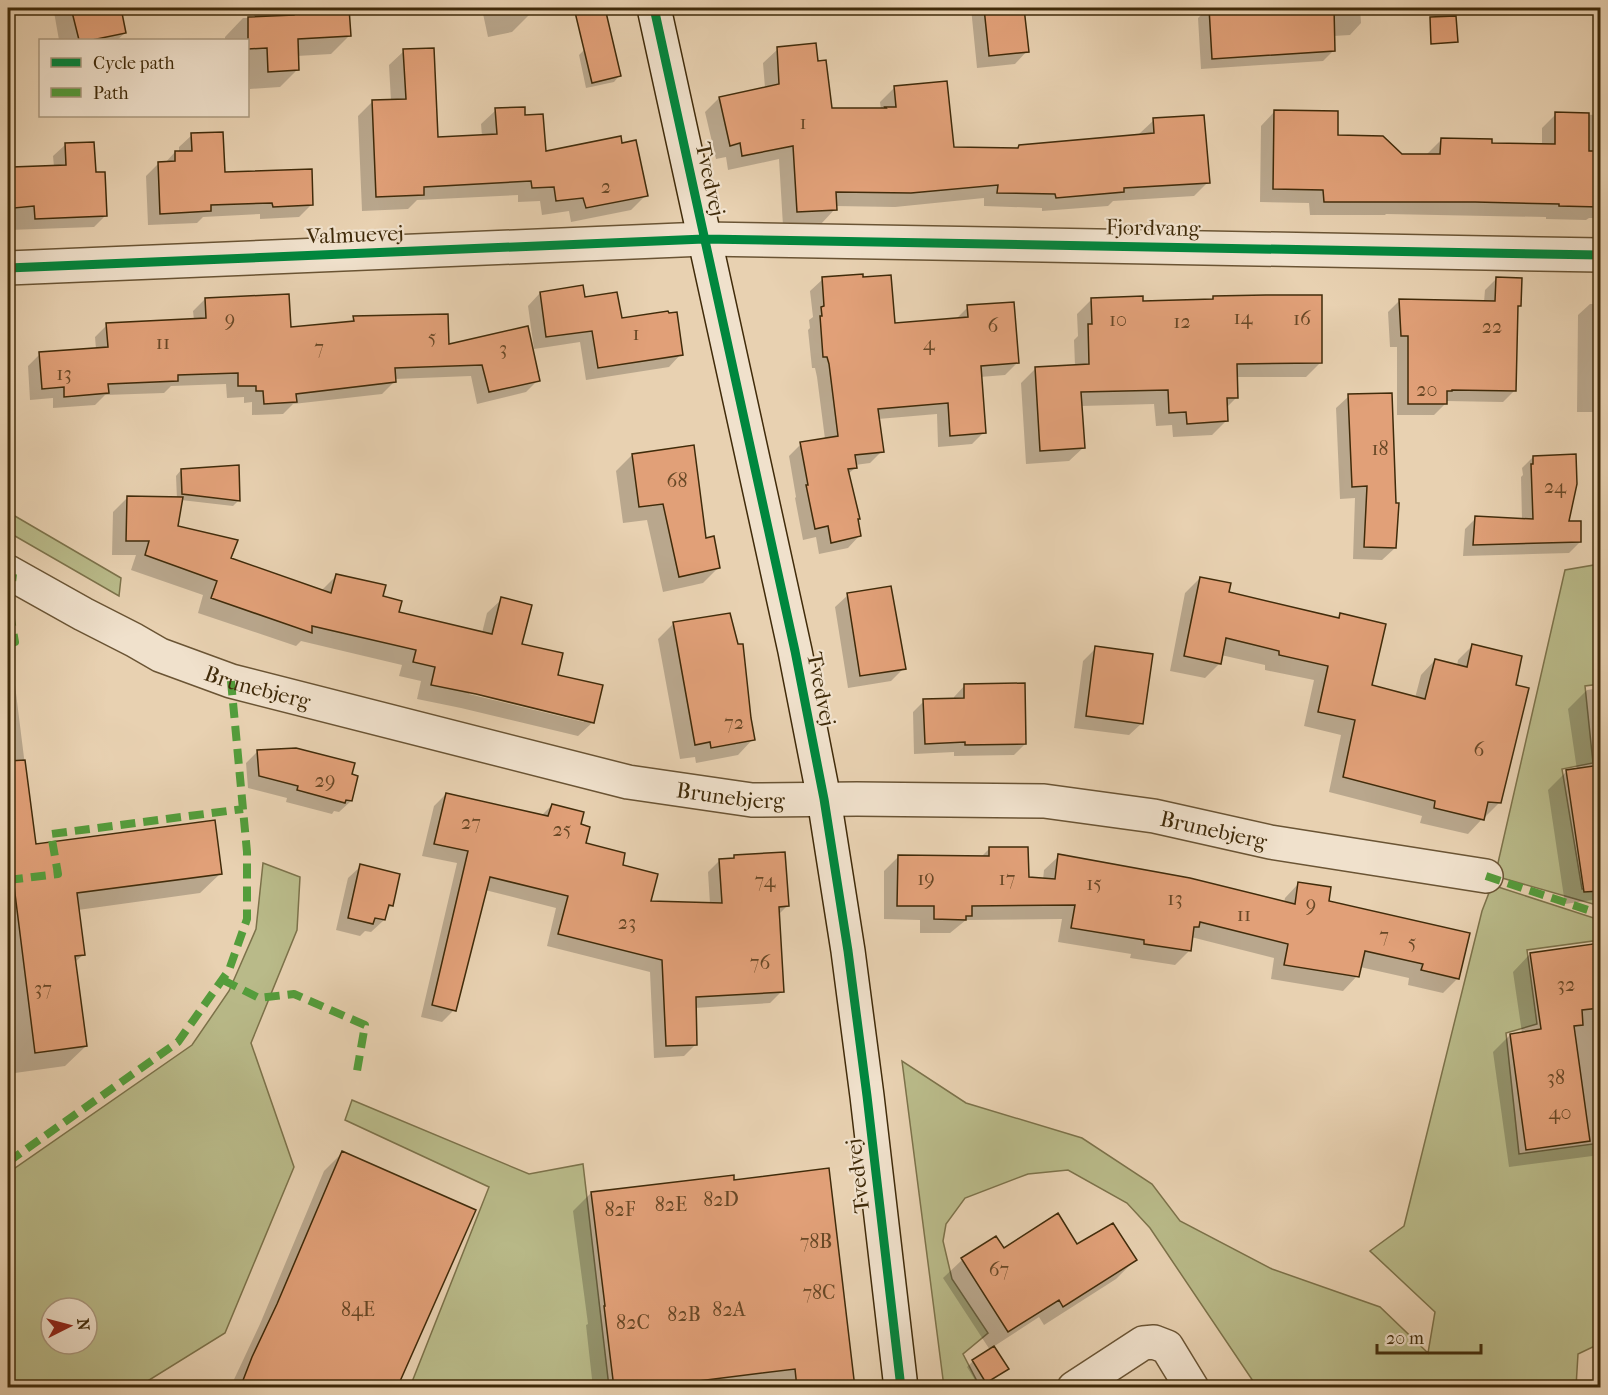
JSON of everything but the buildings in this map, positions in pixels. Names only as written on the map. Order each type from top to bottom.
[{"type":"street","name":"Tvedvej","points":[[654,8],[792,639],[824,799],[848,951],[867,1096],[900,1388]]},
{"type":"street","name":"Fjordvang","points":[[704,239],[1600,255]]},
{"type":"street","name":"Valmuevej","points":[[8,267],[704,239]]},
{"type":"street","name":"Brunebjerg","points":[[8,572],[160,655],[231,681],[628,782],[752,800],[1044,801],[1154,816],[1270,842],[1486,876]]},
{"type":"street","points":[[1074,1388],[1143,1342],[1154,1342],[1167,1347],[1192,1388]]},
{"type":"green space","points":[[8,512],[121,578],[119,596],[8,532]]},
{"type":"green space","points":[[1600,564],[1600,684],[1585,686],[1593,763],[1562,769],[1582,889],[1600,888],[1600,906],[1495,876],[1565,570]]},
{"type":"green space","points":[[263,863],[300,877],[297,930],[251,1043],[294,1167],[225,1333],[138,1387],[8,1387],[8,1173],[192,1045],[229,991],[256,929]]},
{"type":"green space","points":[[1492,885],[1600,920],[1600,940],[1527,950],[1537,1024],[1506,1033],[1519,1154],[1600,1143],[1600,1335],[1597,1345],[1578,1354],[1576,1387],[1409,1388],[1380,1384],[1351,1388],[1257,1387],[1150,1228],[1127,1203],[1068,1170],[1028,1174],[965,1198],[946,1224],[943,1241],[952,1279],[988,1333],[963,1354],[980,1387],[944,1387],[902,1061],[966,1103],[1082,1138],[1152,1184],[1180,1221],[1272,1269],[1380,1307],[1428,1353],[1435,1312],[1370,1251],[1404,1226],[1482,911]]},
{"type":"green space","points":[[352,1100],[529,1174],[583,1164],[609,1387],[410,1387],[489,1187],[345,1120]]},
{"type":"marked path","points":[[8,643],[15,642],[9,608],[13,574]]},
{"type":"marked path","points":[[8,1162],[178,1042],[229,970],[247,919],[247,852],[231,681]]},
{"type":"marked path","points":[[8,880],[58,874],[51,834],[243,809]]},
{"type":"marked path","points":[[1486,876],[1600,914]]},
{"type":"marked path","points":[[223,980],[259,998],[294,994],[365,1025],[357,1071]]},
{"type":"cycle path","points":[[654,8],[795,651],[824,799],[848,951],[867,1096],[901,1388]]},
{"type":"cycle path","points":[[8,268],[704,239],[1600,255]]}]
